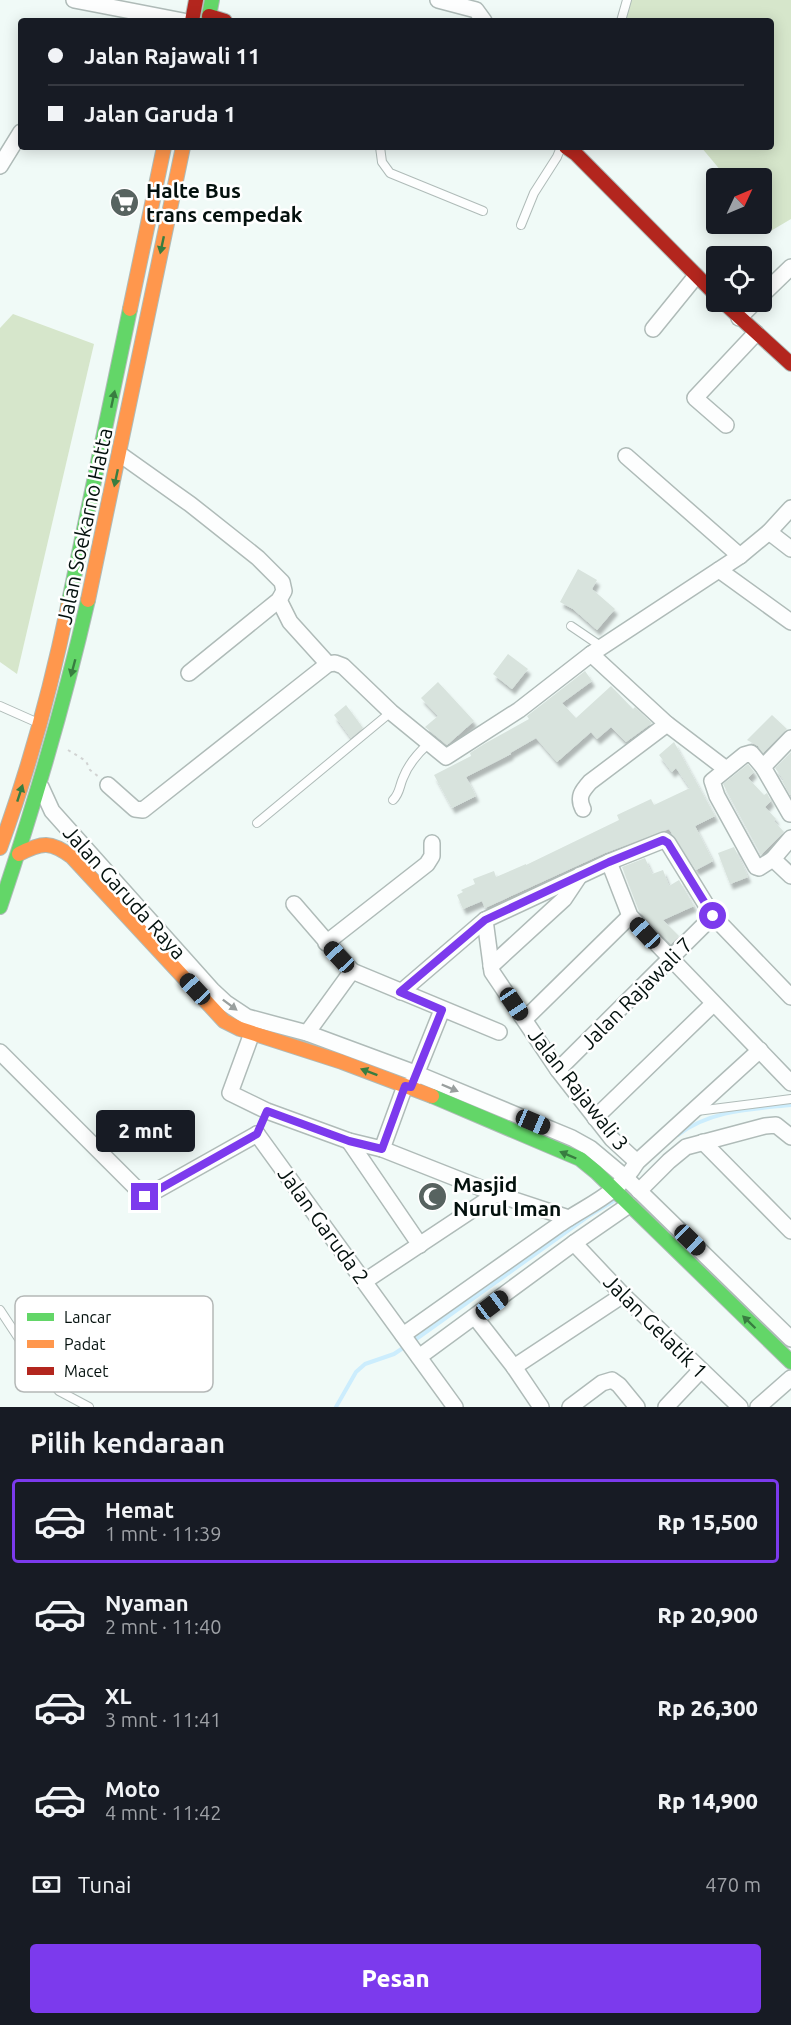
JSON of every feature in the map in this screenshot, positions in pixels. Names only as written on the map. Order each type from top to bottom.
[{"type":"main road","points":[[193,18],[196,0]]},
{"type":"main road","points":[[208,18],[212,0]]},
{"type":"main road","name":"Jalan Soekarno Hatta","points":[[0,848],[21,791],[57,662],[163,150]]},
{"type":"main road","name":"Jalan Soekarno Hatta","points":[[0,907],[40,787],[82,634],[121,455],[182,150]]},
{"type":"main road","points":[[574,150],[706,286]]},
{"type":"main road","points":[[733,312],[791,364]]},
{"type":"main road","points":[[79,555],[99,560]]},
{"type":"main road","name":"Jalan Garuda Raya","points":[[19,854],[44,843],[61,847],[83,867],[216,1013],[232,1025],[342,1062],[411,1082],[580,1159],[791,1362]]},
{"type":"street","points":[[74,0],[167,18]]},
{"type":"street","points":[[438,0],[476,10],[482,18]]},
{"type":"street","points":[[0,166],[18,137]]},
{"type":"street","points":[[772,285],[791,267]]},
{"type":"street","points":[[653,329],[696,276]]},
{"type":"street","points":[[739,318],[745,312]]},
{"type":"street","points":[[726,425],[695,398],[756,333]]},
{"type":"street","points":[[121,455],[190,504],[258,558],[282,582],[284,591],[279,600],[189,673]]},
{"type":"street","points":[[626,456],[740,556]]},
{"type":"street","points":[[108,785],[135,809],[143,810],[150,807],[328,664],[335,663],[343,666],[391,712],[447,757],[519,710],[596,650],[740,556],[769,532],[791,508]]},
{"type":"street","points":[[769,532],[791,549]]},
{"type":"street","points":[[718,570],[791,622]]},
{"type":"street","points":[[279,600],[290,622],[328,664]]},
{"type":"street","points":[[596,650],[667,724],[726,769]]},
{"type":"street","points":[[583,809],[580,802],[581,793],[590,782],[667,724]]},
{"type":"street","points":[[763,767],[791,738]]},
{"type":"street","points":[[791,814],[763,767],[751,753],[747,753],[712,781],[717,796],[756,867],[759,868],[773,859],[791,838]]},
{"type":"street","name":"Jalan Garuda Raya","points":[[40,787],[52,811],[226,1003],[247,1017],[307,1033],[411,1082],[572,1138],[590,1148],[634,1186],[791,1339]]},
{"type":"street","points":[[400,992],[485,920],[609,862],[666,841],[713,916],[791,997]]},
{"type":"street","points":[[326,943],[427,864],[432,856],[432,843]]},
{"type":"street","points":[[773,859],[791,876]]},
{"type":"street","points":[[609,862],[630,916],[791,1083]]},
{"type":"street","points":[[491,966],[564,899],[580,875]]},
{"type":"street","points":[[543,893],[549,898],[550,911]]},
{"type":"street","points":[[294,903],[352,971],[499,1032]]},
{"type":"street","points":[[525,1019],[630,916]]},
{"type":"street","name":"Jalan Rajawali 7","points":[[558,1070],[713,916]]},
{"type":"street","name":"Jalan Rajawali 3","points":[[485,920],[492,972],[558,1070],[612,1139],[637,1162]]},
{"type":"street","points":[[307,1033],[352,971]]},
{"type":"street","points":[[595,1118],[713,1004]]},
{"type":"street","points":[[382,1149],[442,1010]]},
{"type":"street","points":[[252,1033],[230,1093],[267,1111],[349,1141],[382,1149],[496,1194],[569,1218]]},
{"type":"street","points":[[634,1186],[637,1162],[760,1050]]},
{"type":"street","points":[[0,1052],[145,1197],[257,1134],[267,1111]]},
{"type":"street","points":[[410,1344],[475,1317],[574,1243],[634,1186],[686,1147],[765,1126],[776,1125],[791,1137]]},
{"type":"street","name":"Jalan Garuda 2","points":[[257,1134],[455,1407]]},
{"type":"street","points":[[349,1141],[420,1245]]},
{"type":"street","points":[[703,1142],[791,1231]]},
{"type":"street","points":[[365,1281],[496,1194]]},
{"type":"street","points":[[410,1344],[569,1218],[622,1198]]},
{"type":"street","name":"Jalan Gelatik 1","points":[[574,1243],[623,1295],[740,1407]]},
{"type":"street","points":[[514,1367],[623,1295]]},
{"type":"street","points":[[475,1317],[514,1367],[541,1407]]},
{"type":"street","points":[[666,1407],[700,1371]]},
{"type":"street","points":[[758,1407],[791,1378]]},
{"type":"street","points":[[570,1407],[602,1383],[612,1380],[637,1407]]},
{"type":"lane","points":[[622,18],[627,0]]},
{"type":"lane","points":[[380,150],[382,162],[390,173],[483,211]]},
{"type":"lane","points":[[521,225],[534,192],[560,150]]},
{"type":"lane","points":[[571,626],[596,650]]},
{"type":"lane","points":[[0,706],[40,724]]},
{"type":"lane","points":[[258,823],[391,712]]},
{"type":"lane","points":[[393,800],[399,793],[408,767],[428,744]]},
{"type":"lane","points":[[693,1111],[791,1099]]},
{"type":"lane","points":[[0,1310],[15,1333]]},
{"type":"lane","points":[[61,1392],[89,1407]]},
{"type":"path","points":[[53,741],[86,761],[90,770],[108,785]]},
{"type":"green space","points":[[626,0],[791,0],[791,219],[772,230],[772,168],[719,168],[704,150],[774,150],[774,18],[624,18]]},
{"type":"green space","points":[[13,314],[94,344],[17,674],[0,662],[0,328]]},
{"type":"building","points":[[578,569],[597,580],[592,589],[615,609],[597,630],[573,609],[560,602]]},
{"type":"building","points":[[508,654],[528,669],[512,689],[493,674]]},
{"type":"building","points":[[585,671],[592,681],[562,703],[576,718],[611,686],[633,709],[635,707],[652,723],[626,742],[611,727],[597,739],[591,732],[557,762],[536,738],[511,754],[466,777],[476,796],[452,808],[434,775],[471,756],[470,753],[484,744],[529,719],[527,716]]},
{"type":"building","points":[[438,682],[474,721],[447,745],[425,727],[438,716],[421,698]]},
{"type":"building","points":[[346,705],[363,728],[351,738],[334,715]]},
{"type":"building","points":[[772,715],[787,729],[763,753],[758,746],[747,740]]},
{"type":"building","points":[[674,742],[715,816],[695,826],[713,861],[696,870],[669,829],[605,853],[485,908],[482,901],[463,909],[457,895],[463,892],[461,890],[475,884],[473,879],[494,871],[496,877],[526,865],[619,820],[617,815],[651,799],[654,805],[690,788],[676,768],[672,772],[659,755]]},
{"type":"building","points":[[791,752],[790,795],[782,781],[784,780],[775,768]]},
{"type":"building","points":[[748,764],[754,772],[748,778],[764,795],[767,793],[771,801],[765,807],[784,832],[761,855],[723,784]]},
{"type":"building","points":[[734,847],[748,877],[730,884],[718,853]]},
{"type":"building","points":[[645,858],[652,874],[663,870],[669,886],[679,880],[694,906],[663,920],[679,936],[671,944],[639,911],[622,867]]},
{"type":"waterway","points":[[678,1135],[704,1120],[732,1112],[791,1105]]},
{"type":"waterway","points":[[412,1342],[587,1217],[615,1200]]},
{"type":"waterway","points":[[336,1407],[356,1372],[365,1364],[394,1354],[406,1346]]},
{"type":"traffic: fast","points":[[209,18],[212,0]]},
{"type":"traffic: fast","points":[[68,606],[130,309]]},
{"type":"traffic: fast","points":[[0,907],[48,755],[88,600]]},
{"type":"traffic: fast","points":[[432,1096],[580,1159],[791,1362]]},
{"type":"traffic: slow","points":[[130,309],[163,150]]},
{"type":"traffic: slow","points":[[88,600],[182,150]]},
{"type":"traffic: slow","points":[[0,848],[38,728],[68,606]]},
{"type":"traffic: slow","points":[[19,854],[34,847],[46,845],[58,848],[72,857],[224,1021],[240,1029],[342,1062],[432,1096]]},
{"type":"traffic: jam","points":[[193,18],[196,0]]},
{"type":"traffic: jam","points":[[209,16],[215,18]]},
{"type":"traffic: jam","points":[[570,150],[706,285]]},
{"type":"traffic: jam","points":[[734,312],[791,364]]},
{"type":"place","name":"Halte Bus trans cempedak","points":[[125,202]]},
{"type":"place","name":"Masjid Nurul Iman","points":[[432,1196]]},
{"type":"route","points":[[145,1197],[257,1134],[267,1111],[349,1141],[382,1149],[405,1086],[411,1087],[442,1010],[400,992],[485,920],[609,862],[663,840],[668,843],[713,916]]}]
